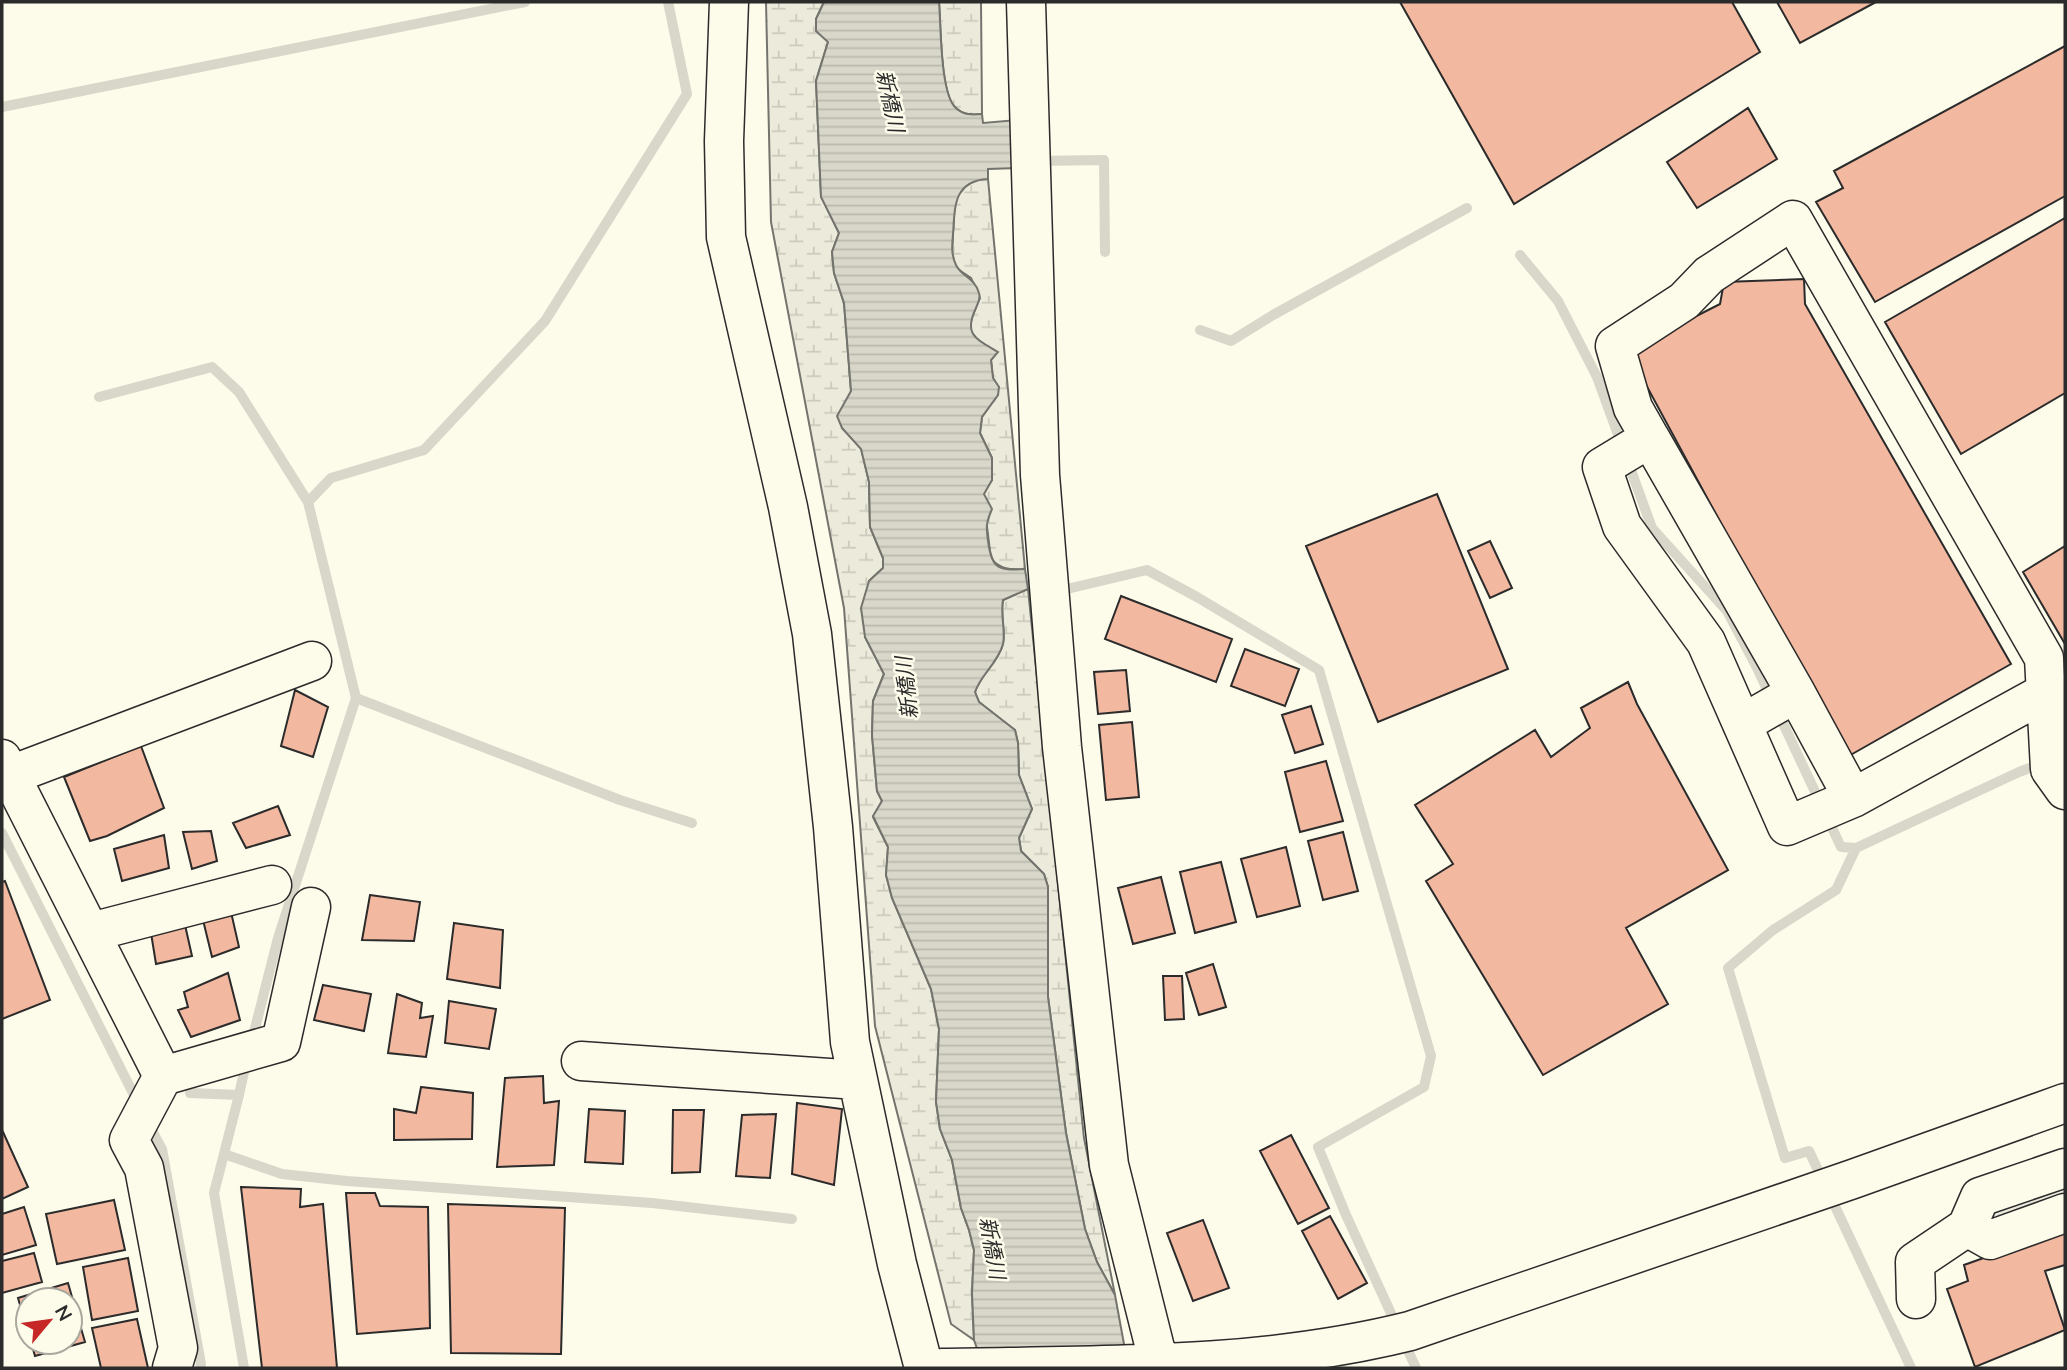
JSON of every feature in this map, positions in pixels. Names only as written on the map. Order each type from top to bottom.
[{"type":"street","points":[[729,2],[724,141],[726,237],[785,494],[813,634],[833,827],[850,1042],[897,1264],[924,1368]]},
{"type":"street","points":[[1027,2],[1040,475],[1064,761],[1109,1165],[1159,1366]]},
{"type":"street","points":[[2046,692],[1853,798],[1787,826],[1773,706],[1635,447],[1633,408],[1615,346],[1685,301],[1709,275],[1793,220],[2045,658],[2046,692],[2055,767]]},
{"type":"street","points":[[1635,447],[1602,467],[1622,526],[1706,642],[1773,706],[1853,798]]},
{"type":"street","points":[[149,1102],[90,932],[6,767],[313,661]]},
{"type":"street","points":[[90,932],[272,885]]},
{"type":"street","points":[[172,1368],[178,1348],[144,1168],[129,1140],[149,1102],[253,1050],[281,1042],[311,907]]},
{"type":"street","points":[[581,1061],[858,1080]]},
{"type":"street","points":[[942,1368],[1275,1362],[1396,1334],[1853,1179],[2065,1103]]},
{"type":"street","points":[[1916,1299],[1915,1262],[1967,1227],[1980,1197],[2065,1168]]},
{"type":"street","points":[[1967,1227],[1990,1240],[2065,1213]]},
{"type":"green space","points":[[766,2],[824,2],[816,19],[828,42],[816,81],[821,196],[839,233],[832,252],[834,273],[844,303],[851,391],[842,428],[861,448],[869,482],[870,527],[883,558],[883,568],[869,581],[865,637],[884,674],[873,701],[872,735],[877,791],[882,801],[873,817],[888,847],[886,875],[892,898],[931,989],[939,1029],[936,1102],[940,1129],[952,1160],[961,1208],[974,1250],[974,1340],[951,1324],[875,1026],[844,608],[771,222]]},
{"type":"green space","points":[[939,2],[981,2],[982,114],[962,112],[951,101],[944,75]]},
{"type":"green space","points":[[977,179],[988,179],[1025,569],[1006,568],[991,559],[983,494],[992,480],[992,458],[980,433],[982,417],[998,394],[991,360],[997,352],[979,341],[971,331],[972,318],[980,298],[971,278],[956,268],[952,253],[955,199],[965,187]]},
{"type":"green space","points":[[1028,589],[1084,1138],[1115,1295],[1097,1262],[1085,1229],[1066,1133],[1048,997],[1048,887],[1044,874],[1021,851],[1019,838],[1032,809],[1019,775],[1015,730],[979,702],[975,692],[1003,644],[1003,600]]},
{"type":"green space","points":[[2065,1180],[2065,1204],[2003,1227],[1989,1219],[1990,1208]]},
{"type":"water","name":"新橋川","points":[[824,2],[939,2],[944,75],[951,101],[962,112],[982,114],[983,123],[1017,120],[1020,168],[988,169],[988,179],[977,181],[962,190],[956,205],[952,250],[958,269],[974,284],[980,295],[972,317],[971,330],[978,339],[998,352],[991,360],[993,378],[999,387],[998,395],[982,417],[980,433],[992,458],[992,480],[984,494],[992,509],[987,525],[990,550],[998,566],[1025,569],[1028,589],[1003,600],[1003,644],[975,692],[979,702],[1015,730],[1018,743],[1019,775],[1032,809],[1019,838],[1021,851],[1044,874],[1048,887],[1048,997],[1066,1133],[1085,1229],[1097,1262],[1115,1295],[1124,1344],[1122,1368],[984,1368],[974,1340],[974,1250],[961,1208],[952,1160],[940,1129],[936,1102],[939,1029],[931,989],[892,898],[886,875],[888,847],[873,816],[882,801],[877,791],[872,735],[873,701],[884,674],[865,637],[861,608],[869,581],[883,568],[883,558],[870,527],[869,482],[861,449],[842,428],[837,416],[851,391],[844,303],[834,273],[832,252],[839,233],[821,197],[816,81],[828,42],[816,31],[816,19]]},
{"type":"building","points":[[1400,2],[1732,2],[1760,52],[1514,204]]},
{"type":"building","points":[[1777,2],[1876,2],[1800,43]]},
{"type":"building","points":[[2065,46],[2065,196],[1875,302],[1816,202],[1843,188],[1834,171]]},
{"type":"building","points":[[1748,108],[1777,159],[1697,208],[1667,162]]},
{"type":"building","points":[[2065,218],[2065,393],[1961,454],[1885,322]]},
{"type":"building","points":[[1804,279],[1805,304],[2011,664],[1847,757],[1644,381],[1618,356],[1720,304],[1724,282]]},
{"type":"building","points":[[1437,494],[1508,669],[1378,722],[1306,546]]},
{"type":"building","points":[[1490,541],[1512,588],[1490,598],[1468,551]]},
{"type":"building","points":[[2065,546],[2065,644],[2023,572]]},
{"type":"building","points":[[1121,596],[1232,639],[1216,682],[1105,639]]},
{"type":"building","points":[[1245,649],[1299,669],[1285,706],[1231,686]]},
{"type":"building","points":[[1126,670],[1130,711],[1098,714],[1094,672]]},
{"type":"building","points":[[1628,682],[1637,704],[1728,870],[1626,928],[1668,1004],[1543,1075],[1426,881],[1453,864],[1415,805],[1535,730],[1551,757],[1590,728],[1581,708]]},
{"type":"building","points":[[295,690],[328,707],[313,757],[281,746]]},
{"type":"building","points":[[1311,706],[1323,744],[1295,753],[1282,715]]},
{"type":"building","points":[[1132,722],[1139,797],[1106,800],[1099,725]]},
{"type":"building","points":[[141,746],[164,808],[107,836],[90,841],[64,777]]},
{"type":"building","points":[[1326,761],[1343,821],[1300,832],[1285,772]]},
{"type":"building","points":[[278,806],[290,835],[246,848],[233,823]]},
{"type":"building","points":[[211,831],[217,861],[192,869],[183,832]]},
{"type":"building","points":[[1343,832],[1358,891],[1323,900],[1308,841]]},
{"type":"building","points":[[164,835],[169,868],[122,881],[114,849]]},
{"type":"building","points":[[1286,847],[1300,906],[1257,917],[1241,859]]},
{"type":"building","points":[[1221,862],[1236,922],[1195,933],[1180,872]]},
{"type":"building","points":[[1161,877],[1175,933],[1133,944],[1118,888]]},
{"type":"building","points":[[5,881],[50,1000],[2,1019],[2,882]]},
{"type":"building","points":[[370,895],[420,902],[414,941],[362,940]]},
{"type":"building","points":[[231,912],[239,947],[212,957],[203,920]]},
{"type":"building","points":[[454,923],[503,930],[500,988],[447,979]]},
{"type":"building","points":[[185,925],[192,956],[156,964],[151,933]]},
{"type":"building","points":[[1213,964],[1226,1007],[1199,1015],[1186,973]]},
{"type":"building","points":[[228,973],[240,1020],[191,1037],[178,1010],[188,1007],[184,992]]},
{"type":"building","points":[[1163,976],[1182,976],[1184,1019],[1165,1020]]},
{"type":"building","points":[[323,985],[371,994],[364,1031],[314,1020]]},
{"type":"building","points":[[397,994],[422,1003],[420,1018],[433,1016],[426,1057],[388,1053]]},
{"type":"building","points":[[449,1001],[496,1009],[489,1049],[445,1043]]},
{"type":"building","points":[[543,1076],[544,1103],[559,1101],[554,1165],[497,1167],[505,1078]]},
{"type":"building","points":[[421,1087],[473,1093],[472,1139],[394,1140],[394,1109],[416,1113]]},
{"type":"building","points":[[797,1103],[842,1109],[834,1185],[792,1174]]},
{"type":"building","points":[[589,1109],[625,1111],[623,1164],[585,1162]]},
{"type":"building","points":[[673,1110],[704,1110],[700,1172],[672,1173]]},
{"type":"building","points":[[776,1114],[770,1178],[736,1176],[742,1115]]},
{"type":"building","points":[[2,1133],[28,1187],[2,1199]]},
{"type":"building","points":[[1291,1135],[1329,1208],[1298,1224],[1260,1151]]},
{"type":"building","points":[[241,1187],[301,1189],[300,1207],[323,1204],[337,1368],[262,1368]]},
{"type":"building","points":[[346,1193],[375,1193],[380,1206],[428,1207],[430,1328],[357,1334]]},
{"type":"building","points":[[114,1200],[125,1250],[57,1264],[46,1214]]},
{"type":"building","points":[[448,1204],[565,1208],[561,1354],[451,1353]]},
{"type":"building","points":[[24,1207],[36,1245],[2,1255],[2,1214]]},
{"type":"building","points":[[1330,1216],[1367,1283],[1338,1299],[1302,1231]]},
{"type":"building","points":[[1203,1220],[1229,1288],[1193,1301],[1167,1233]]},
{"type":"building","points":[[2065,1229],[2065,1265],[2045,1271],[2065,1330],[1975,1367],[1947,1289],[1968,1281],[1964,1265]]},
{"type":"building","points":[[34,1253],[42,1282],[14,1286],[14,1290],[2,1293],[2,1261]]},
{"type":"building","points":[[128,1258],[138,1311],[92,1320],[83,1267]]},
{"type":"building","points":[[137,1319],[148,1368],[101,1368],[92,1328]]},
{"type":"waterway","points":[[2,107],[525,2]]},
{"type":"waterway","points":[[252,1040],[278,938],[356,698],[308,502],[331,478],[424,450],[545,321],[687,94],[668,2]]},
{"type":"waterway","points":[[1037,161],[1104,160],[1105,252]]},
{"type":"waterway","points":[[1200,330],[1231,341],[1467,208]]},
{"type":"waterway","points":[[1520,255],[1558,301],[1597,377],[1652,528],[1727,611],[1757,668],[1841,847],[1856,848],[2043,763]]},
{"type":"waterway","points":[[99,397],[212,367],[239,392],[308,502]]},
{"type":"waterway","points":[[1067,589],[1147,570],[1319,670],[1431,1056],[1424,1087],[1318,1147],[1416,1368]]},
{"type":"waterway","points":[[356,698],[620,800],[692,823]]},
{"type":"waterway","points":[[2,833],[139,1105]]},
{"type":"waterway","points":[[1856,848],[1836,890],[1773,930],[1728,968],[1785,1158],[1809,1151],[1911,1368]]},
{"type":"waterway","points":[[238,1099],[247,1059]]},
{"type":"waterway","points":[[190,1093],[239,1095],[214,1193],[244,1368]]},
{"type":"waterway","points":[[148,1123],[162,1149],[200,1368]]},
{"type":"waterway","points":[[224,1154],[282,1174],[652,1203],[792,1219]]}]
